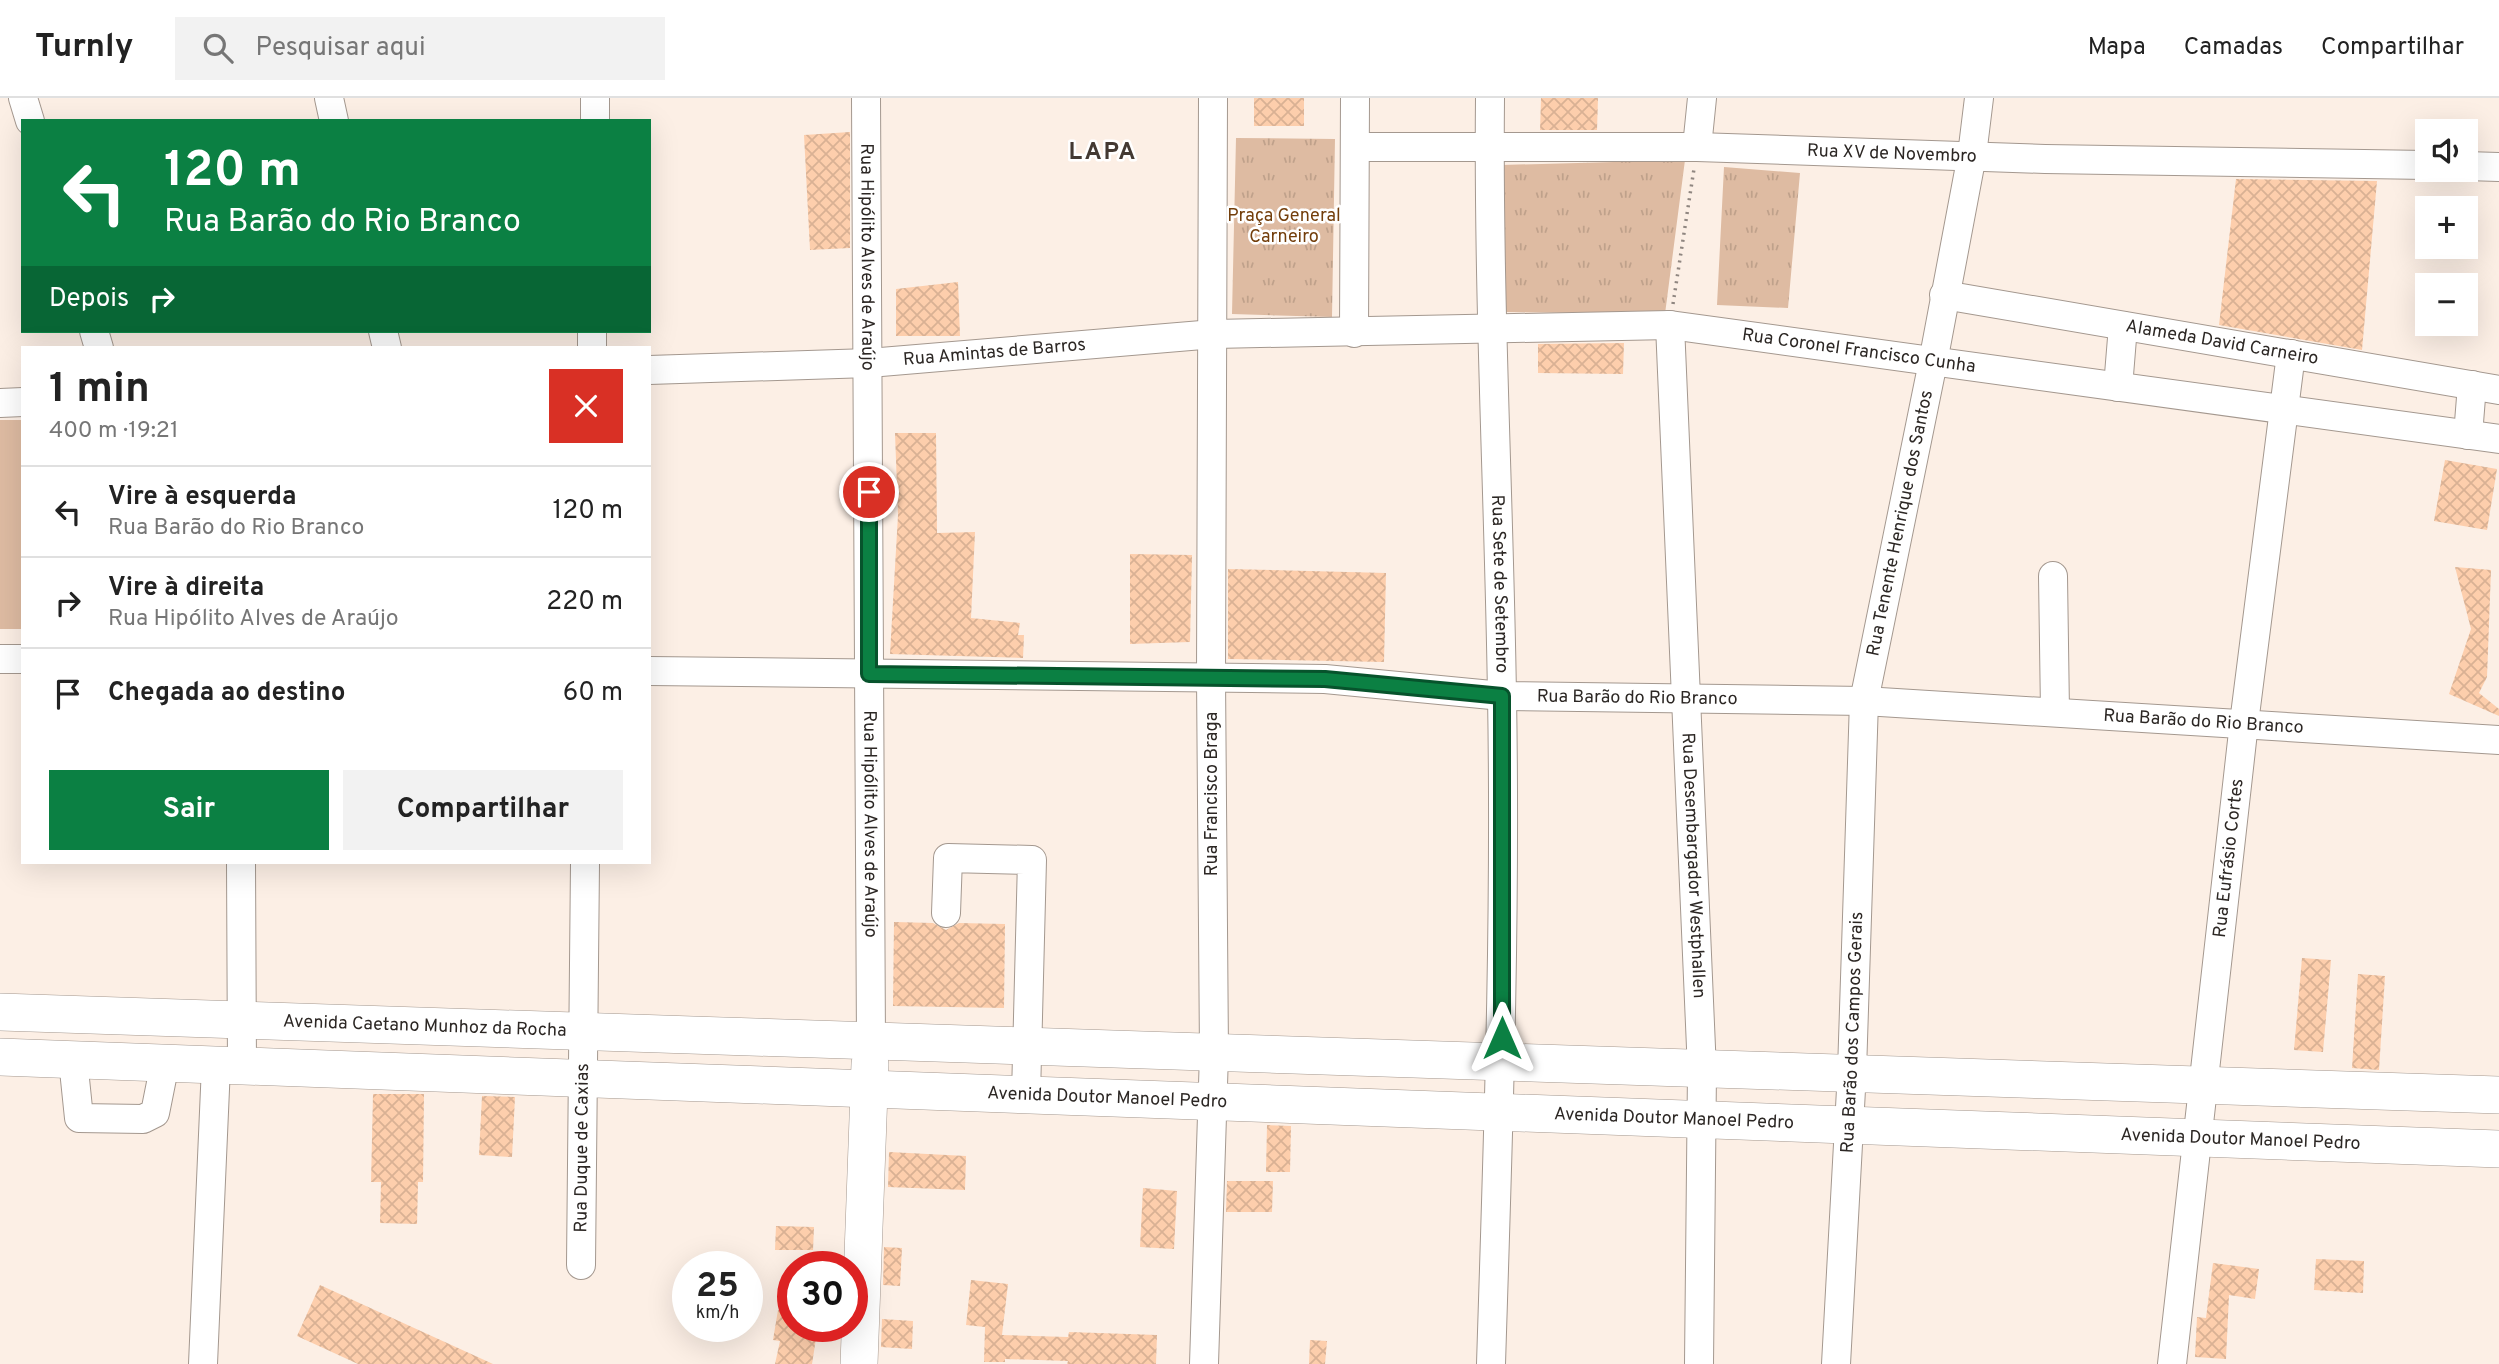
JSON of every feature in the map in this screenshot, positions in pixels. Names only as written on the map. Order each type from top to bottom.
[{"type":"main road","name":"Avenida Caetano Munhoz da Rocha","points":[[0,1012],[861,1042]]},
{"type":"main road","points":[[859,1364],[861,1042],[2499,1095]]},
{"type":"main road","points":[[0,1057],[860,1089]]},
{"type":"main road","points":[[846,1251],[860,1089]]},
{"type":"main road","name":"Avenida Doutor Manoel Pedro","points":[[860,1089],[2499,1149]]},
{"type":"main road","points":[[837,1364],[839,1342]]},
{"type":"street","points":[[23,98],[29,119]]},
{"type":"street","points":[[329,98],[334,119]]},
{"type":"street","points":[[595,98],[595,119]]},
{"type":"street","name":"Rua Hipólito Alves de Araújo","points":[[861,1042],[869,674],[866,98]]},
{"type":"street","name":"Rua Francisco Braga","points":[[1204,1364],[1214,1054],[1211,677],[1213,98]]},
{"type":"street","points":[[1354,333],[1355,98]]},
{"type":"street","name":"Rua Sete de Setembro","points":[[1490,98],[1490,328],[1502,696],[1502,1064],[1491,1364]]},
{"type":"street","points":[[1697,147],[1702,98]]},
{"type":"street","name":"Rua Tenente Henrique dos Santos","points":[[1864,701],[1933,362],[1972,155],[1979,98]]},
{"type":"street","name":"Rua XV de Novembro","points":[[1355,148],[1697,147],[2045,159],[2415,165]]},
{"type":"street","points":[[2478,166],[2499,167]]},
{"type":"street","name":"Alameda David Carneiro","points":[[1944,295],[2486,387]]},
{"type":"street","name":"Rua Coronel Francisco Cunha","points":[[1214,334],[1670,325],[2499,439]]},
{"type":"street","name":"Rua Desembargador Westphallen","points":[[1670,325],[1702,1071],[1699,1364]]},
{"type":"street","points":[[2118,387],[2123,326]]},
{"type":"street","name":"Rua Amintas de Barros","points":[[651,370],[869,363],[1214,334]]},
{"type":"street","name":"Rua Eufrásio Cortes","points":[[2172,1364],[2244,723],[2291,354]]},
{"type":"street","points":[[2468,435],[2486,387]]},
{"type":"street","points":[[0,403],[21,402]]},
{"type":"street","points":[[2053,576],[2055,712]]},
{"type":"street","points":[[0,659],[21,659]]},
{"type":"street","name":"Rua Barão do Rio Branco","points":[[651,671],[1325,679],[1502,696],[1864,701],[2499,740]]},
{"type":"street","name":"Rua Barão dos Campos Gerais","points":[[1836,1364],[1852,1072],[1864,701]]},
{"type":"street","points":[[946,913],[948,858],[1032,860],[1026,1095]]},
{"type":"street","points":[[203,1364],[229,1066],[242,1020],[240,864]]},
{"type":"street","name":"Rua Duque de Caxias","points":[[581,1265],[585,864]]},
{"type":"street","points":[[73,1060],[79,1118],[143,1119],[155,1113],[165,1063]]},
{"type":"path","points":[[1670,325],[1697,147]]},
{"type":"green space","name":"Praça General Carneiro","points":[[1236,138],[1335,139],[1332,317],[1232,314]]},
{"type":"green space","points":[[1685,160],[1665,314],[1506,312],[1501,165]]},
{"type":"green space","points":[[1724,167],[1800,173],[1788,308],[1717,305]]},
{"type":"green space","points":[[0,420],[21,420],[21,629],[0,629]]},
{"type":"building","points":[[1254,98],[1304,98],[1304,126],[1254,126]]},
{"type":"building","points":[[1541,98],[1598,98],[1597,130],[1540,130]]},
{"type":"building","points":[[850,132],[850,248],[810,250],[804,135]]},
{"type":"building","points":[[2236,179],[2377,181],[2362,350],[2219,325]]},
{"type":"building","points":[[958,282],[960,336],[896,336],[896,289]]},
{"type":"building","points":[[1624,343],[1623,374],[1538,373],[1538,344]]},
{"type":"building","points":[[895,433],[936,433],[937,533],[975,532],[971,618],[1020,623],[1018,635],[1024,635],[1023,658],[890,654],[898,515]]},
{"type":"building","points":[[2445,460],[2497,469],[2487,530],[2434,521]]},
{"type":"building","points":[[1130,554],[1192,555],[1190,642],[1130,644]]},
{"type":"building","points":[[2455,567],[2491,570],[2487,677],[2479,693],[2499,709],[2499,716],[2449,694],[2471,629]]},
{"type":"building","points":[[1228,569],[1386,573],[1384,662],[1228,659]]},
{"type":"building","points":[[894,922],[933,923],[946,930],[959,923],[1005,924],[1004,1008],[893,1006]]},
{"type":"building","points":[[2302,958],[2331,960],[2323,1052],[2294,1050]]},
{"type":"building","points":[[2358,974],[2385,976],[2379,1070],[2352,1068]]},
{"type":"building","points":[[373,1094],[424,1094],[423,1182],[418,1182],[417,1224],[380,1223],[381,1182],[371,1182]]},
{"type":"building","points":[[482,1096],[515,1097],[512,1157],[479,1155]]},
{"type":"building","points":[[1267,1125],[1291,1126],[1290,1172],[1266,1172]]},
{"type":"building","points":[[889,1152],[966,1156],[965,1190],[888,1187]]},
{"type":"building","points":[[1227,1181],[1273,1181],[1272,1212],[1226,1212]]},
{"type":"building","points":[[1143,1188],[1177,1191],[1174,1249],[1140,1247]]},
{"type":"building","points":[[776,1226],[814,1227],[813,1250],[775,1250]]},
{"type":"building","points":[[884,1247],[902,1248],[900,1286],[883,1285]]},
{"type":"building","points":[[2316,1259],[2364,1261],[2363,1293],[2314,1290]]},
{"type":"building","points":[[2213,1263],[2259,1269],[2255,1299],[2229,1295],[2226,1359],[2195,1357],[2197,1317],[2206,1318]]},
{"type":"building","points":[[971,1280],[1008,1284],[1002,1335],[1068,1337],[1069,1332],[1157,1335],[1156,1364],[1067,1364],[1068,1361],[1005,1359],[1005,1362],[984,1362],[985,1327],[966,1325]]},
{"type":"building","points":[[320,1285],[493,1364],[358,1364],[297,1336]]},
{"type":"building","points":[[777,1316],[777,1341],[773,1340]]},
{"type":"building","points":[[882,1319],[913,1321],[912,1349],[881,1347]]},
{"type":"building","points":[[1310,1340],[1327,1341],[1325,1364],[1309,1364]]},
{"type":"building","points":[[780,1342],[815,1342],[812,1364],[775,1364]]},
{"type":"district","name":"LAPA","points":[[1103,153]]},
{"type":"route","points":[[869,492],[869,674],[1325,679],[1502,696],[1502,1038]]}]
